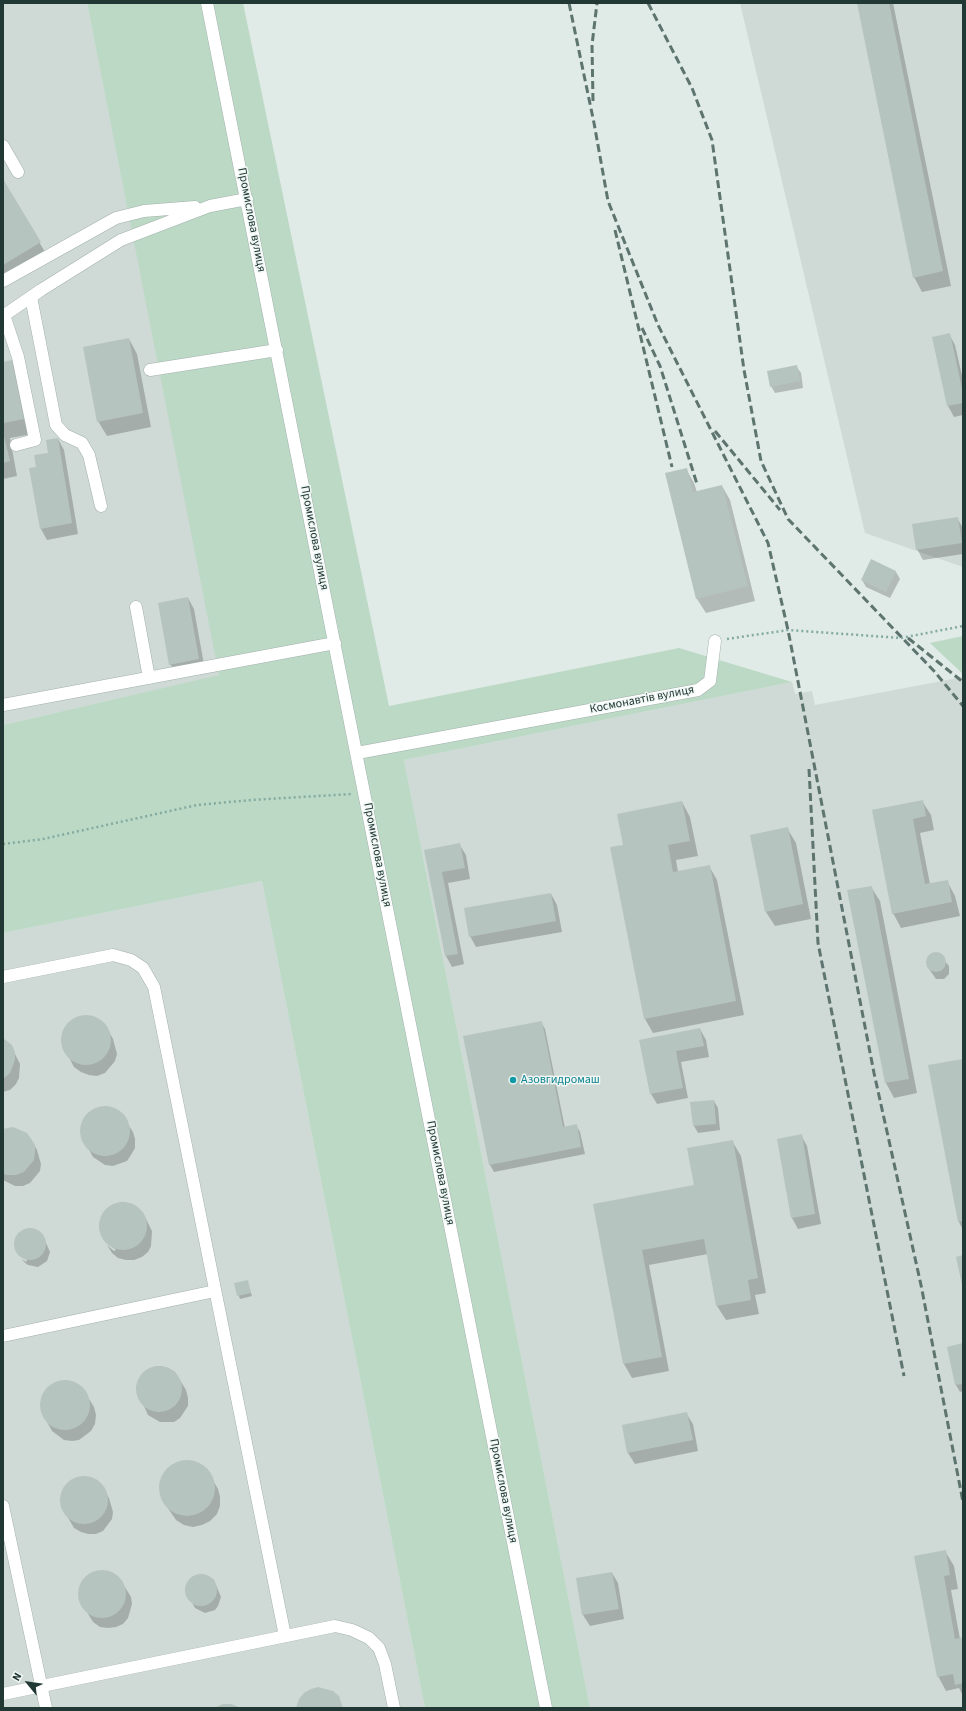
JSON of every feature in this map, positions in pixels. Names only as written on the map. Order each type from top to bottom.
[{"type":"street","name":"Промислова вулиця","points":[[207,3],[546,1708]]},
{"type":"street","points":[[3,146],[18,172]]},
{"type":"street","points":[[3,281],[116,218],[144,211],[210,206],[246,199]]},
{"type":"street","points":[[16,445],[35,440],[18,357],[3,316],[121,240],[210,206]]},
{"type":"street","points":[[31,297],[56,425],[64,435],[82,443],[89,455],[101,506]]},
{"type":"street","points":[[150,370],[277,350]]},
{"type":"street","points":[[136,607],[149,678]]},
{"type":"street","name":"Космонавтів вулиця","points":[[357,754],[698,690],[710,681],[715,641]]},
{"type":"street","points":[[3,705],[335,643]]},
{"type":"street","points":[[3,977],[113,954],[131,960],[144,968],[154,987],[285,1636]]},
{"type":"street","points":[[3,1336],[215,1291]]},
{"type":"street","points":[[3,1506],[46,1708]]},
{"type":"street","points":[[3,1694],[335,1626],[352,1630],[369,1638],[379,1648],[385,1664],[394,1708]]},
{"type":"path","points":[[715,641],[788,630],[901,638],[963,626]]},
{"type":"path","points":[[3,844],[43,838],[197,806],[274,798],[365,793]]},
{"type":"shaded area","points":[[3,3],[87,3],[220,675],[3,725]]},
{"type":"shaded area","points":[[740,3],[963,3],[963,567],[865,533]]},
{"type":"shaded area","points":[[963,677],[963,1708],[590,1708],[404,760],[792,682],[795,694],[812,691],[815,705]]},
{"type":"shaded area","points":[[262,881],[425,1708],[3,1708],[3,933]]},
{"type":"green space","points":[[87,3],[243,3],[389,706],[679,648],[792,682],[404,760],[590,1708],[425,1708],[262,881],[3,933],[3,725],[219,675]]},
{"type":"green space","points":[[963,636],[963,674],[930,643]]},
{"type":"building","points":[[857,3],[889,3],[943,271],[913,278]]},
{"type":"building","points":[[3,179],[41,242],[3,265]]},
{"type":"building","points":[[950,333],[963,393],[963,403],[947,406],[932,337]]},
{"type":"building","points":[[129,338],[143,413],[97,422],[83,347]]},
{"type":"building","points":[[12,360],[24,419],[3,423],[3,362]]},
{"type":"building","points":[[797,365],[800,381],[770,387],[767,371]]},
{"type":"building","points":[[3,432],[10,461],[3,463]]},
{"type":"building","points":[[58,438],[72,523],[40,529],[29,468],[36,467],[34,455],[48,453],[46,440]]},
{"type":"building","points":[[687,468],[693,492],[722,485],[748,586],[696,599],[665,473]]},
{"type":"building","points":[[958,517],[962,543],[916,550],[912,524]]},
{"type":"building","points":[[871,559],[896,571],[886,592],[861,580]]},
{"type":"building","points":[[188,597],[199,659],[169,665],[158,603]]},
{"type":"building","points":[[923,800],[926,816],[913,819],[925,884],[948,880],[952,902],[892,914],[872,810]]},
{"type":"building","points":[[682,801],[690,841],[668,845],[673,872],[710,865],[736,1001],[644,1019],[610,847],[623,845],[617,814]]},
{"type":"building","points":[[788,827],[803,904],[765,912],[750,835]]},
{"type":"building","points":[[460,843],[465,868],[442,872],[458,954],[445,956],[424,850]]},
{"type":"building","points":[[872,886],[909,1079],[885,1083],[847,890]]},
{"type":"building","points":[[551,893],[556,921],[469,937],[464,908]]},
{"type":"building","points":[[932,952],[940,952],[946,958],[946,966],[940,972],[932,972],[926,966],[926,958]]},
{"type":"building","points":[[86,1015],[95,1017],[104,1022],[109,1031],[111,1040],[109,1049],[104,1058],[95,1063],[86,1065],[77,1063],[68,1058],[63,1049],[61,1040],[63,1031],[68,1022],[77,1017]]},
{"type":"building","name":"Азовгидромаш","points":[[542,1021],[563,1127],[577,1124],[581,1147],[489,1165],[463,1036]]},
{"type":"building","points":[[700,1028],[704,1046],[676,1051],[683,1088],[650,1094],[639,1040]]},
{"type":"building","points":[[3,1038],[12,1045],[15,1052],[15,1060],[10,1073],[3,1079]]},
{"type":"building","points":[[963,1059],[963,1221],[958,1222],[928,1065]]},
{"type":"building","points":[[714,1100],[716,1124],[693,1126],[690,1102]]},
{"type":"building","points":[[105,1106],[114,1108],[125,1117],[130,1131],[128,1140],[119,1151],[105,1156],[96,1154],[85,1145],[80,1131],[82,1122],[91,1111]]},
{"type":"building","points":[[13,1127],[27,1133],[35,1145],[35,1152],[34,1160],[24,1172],[16,1175],[8,1175],[3,1174],[3,1129]]},
{"type":"building","points":[[802,1134],[815,1214],[791,1218],[777,1139]]},
{"type":"building","points":[[733,1140],[758,1278],[748,1280],[751,1300],[716,1306],[704,1239],[642,1250],[662,1357],[623,1364],[593,1204],[694,1185],[687,1148]]},
{"type":"building","points":[[118,1202],[128,1202],[140,1209],[147,1221],[147,1231],[140,1243],[128,1250],[118,1250],[110,1246],[103,1239],[99,1231],[99,1221],[103,1213],[110,1206]]},
{"type":"building","points":[[27,1228],[33,1228],[43,1235],[46,1244],[45,1250],[39,1257],[33,1260],[27,1260],[17,1253],[14,1247],[14,1241],[21,1231]]},
{"type":"building","points":[[963,1255],[963,1285],[962,1285],[956,1257]]},
{"type":"building","points":[[248,1280],[251,1293],[237,1296],[234,1283]]},
{"type":"building","points":[[963,1343],[963,1384],[955,1385],[947,1347]]},
{"type":"building","points":[[164,1366],[176,1372],[181,1380],[181,1398],[176,1406],[168,1411],[154,1412],[142,1406],[137,1398],[136,1384],[142,1372],[150,1367]]},
{"type":"building","points":[[65,1380],[75,1382],[83,1387],[88,1395],[90,1405],[88,1415],[83,1423],[75,1428],[65,1430],[55,1428],[47,1423],[42,1415],[40,1405],[42,1395],[47,1387],[55,1382]]},
{"type":"building","points":[[687,1412],[693,1440],[627,1453],[622,1425]]},
{"type":"building","points":[[187,1460],[198,1462],[207,1468],[213,1477],[215,1488],[213,1499],[207,1508],[198,1514],[187,1516],[176,1514],[167,1508],[161,1499],[159,1488],[161,1477],[167,1468],[176,1462]]},
{"type":"building","points":[[84,1476],[93,1478],[101,1483],[106,1491],[108,1500],[106,1509],[101,1517],[93,1522],[84,1524],[75,1522],[67,1517],[62,1509],[60,1500],[62,1491],[67,1483],[75,1478]]},
{"type":"building","points":[[946,1550],[950,1575],[944,1576],[955,1639],[963,1637],[963,1683],[955,1685],[953,1674],[937,1677],[914,1556]]},
{"type":"building","points":[[97,1570],[107,1570],[119,1577],[126,1589],[126,1599],[119,1611],[107,1618],[97,1618],[89,1614],[82,1607],[78,1599],[78,1589],[82,1581],[89,1574]]},
{"type":"building","points":[[612,1572],[619,1609],[582,1615],[576,1578]]},
{"type":"building","points":[[198,1574],[204,1574],[214,1581],[217,1590],[216,1596],[210,1603],[204,1606],[198,1606],[188,1599],[185,1593],[185,1587],[192,1577]]},
{"type":"building","points":[[318,1687],[333,1691],[339,1696],[343,1708],[296,1708],[299,1699],[304,1693]]},
{"type":"building","points":[[223,1704],[231,1704],[241,1708],[214,1708]]},
{"type":"railway","points":[[569,3],[594,123],[608,201],[658,325],[768,543],[788,630],[874,1073],[921,1285],[963,1502]]},
{"type":"railway","points":[[593,101],[592,45],[597,3]]},
{"type":"railway","points":[[648,3],[692,88],[712,140],[744,370],[761,461],[788,519],[934,671],[963,706]]},
{"type":"railway","points":[[615,230],[672,467]]},
{"type":"railway","points":[[642,328],[660,366],[697,484]]},
{"type":"railway","points":[[715,431],[780,510]]},
{"type":"railway","points":[[908,638],[963,682]]},
{"type":"railway","points":[[809,769],[818,943],[904,1376]]},
{"type":"place","name":"Азовгидромаш","points":[[513,1080]]}]
